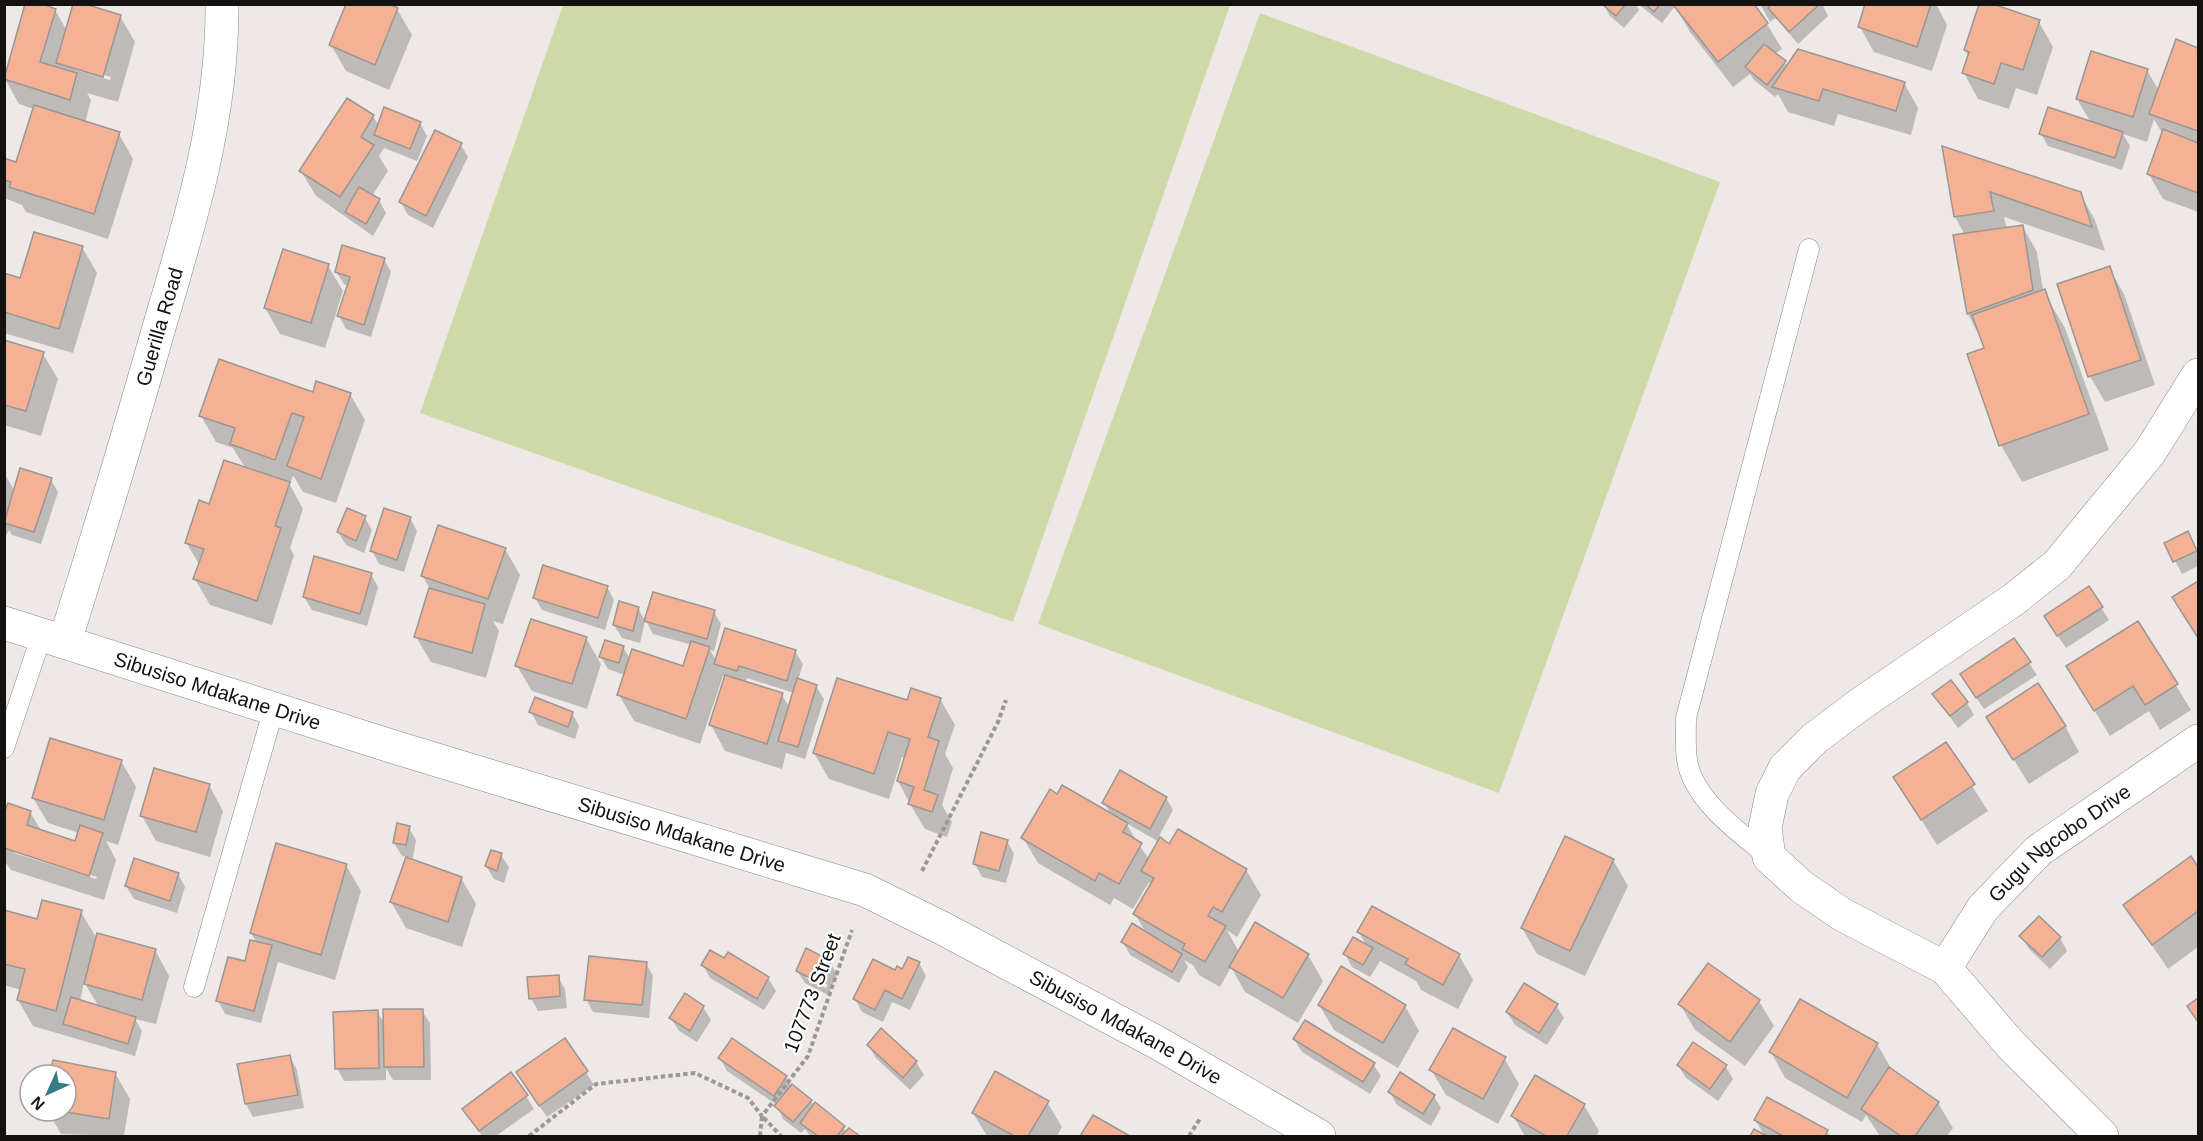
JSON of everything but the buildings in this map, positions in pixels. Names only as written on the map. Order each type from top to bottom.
[{"type":"street","name":"Guerilla Road","points":[[53,638],[113,488],[196,200],[217,96],[222,4]]},
{"type":"street","points":[[2102,1137],[2011,1045],[1945,968],[1843,915],[1802,887],[1769,857],[1765,828],[1772,794],[1785,768],[1814,739],[1859,705],[2013,600],[2057,565],[2150,452],[2199,375]]},
{"type":"street","name":"Sibusiso Mdakane Drive","points":[[4,623],[865,890],[1158,1043],[1319,1137]]},
{"type":"street","name":"Gugu Ngcobo Drive","points":[[1945,968],[1983,908],[2038,851],[2199,741]]},
{"type":"lane","points":[[1769,857],[1726,822],[1703,796],[1687,761],[1686,718],[1809,249]]},
{"type":"lane","points":[[4,748],[53,638]]},
{"type":"lane","points":[[194,987],[274,708]]},
{"type":"path","points":[[903,909],[998,722],[1006,700]]},
{"type":"path","name":"107773 Street","points":[[762,1116],[807,1056],[865,890]]},
{"type":"path","points":[[529,1137],[596,1084],[694,1073],[748,1098],[781,1137]]},
{"type":"path","points":[[760,1137],[762,1116]]},
{"type":"green space","points":[[563,5],[1230,5],[1013,622],[420,413]]},
{"type":"green space","points":[[1260,13],[1720,182],[1499,793],[1038,624]]}]
